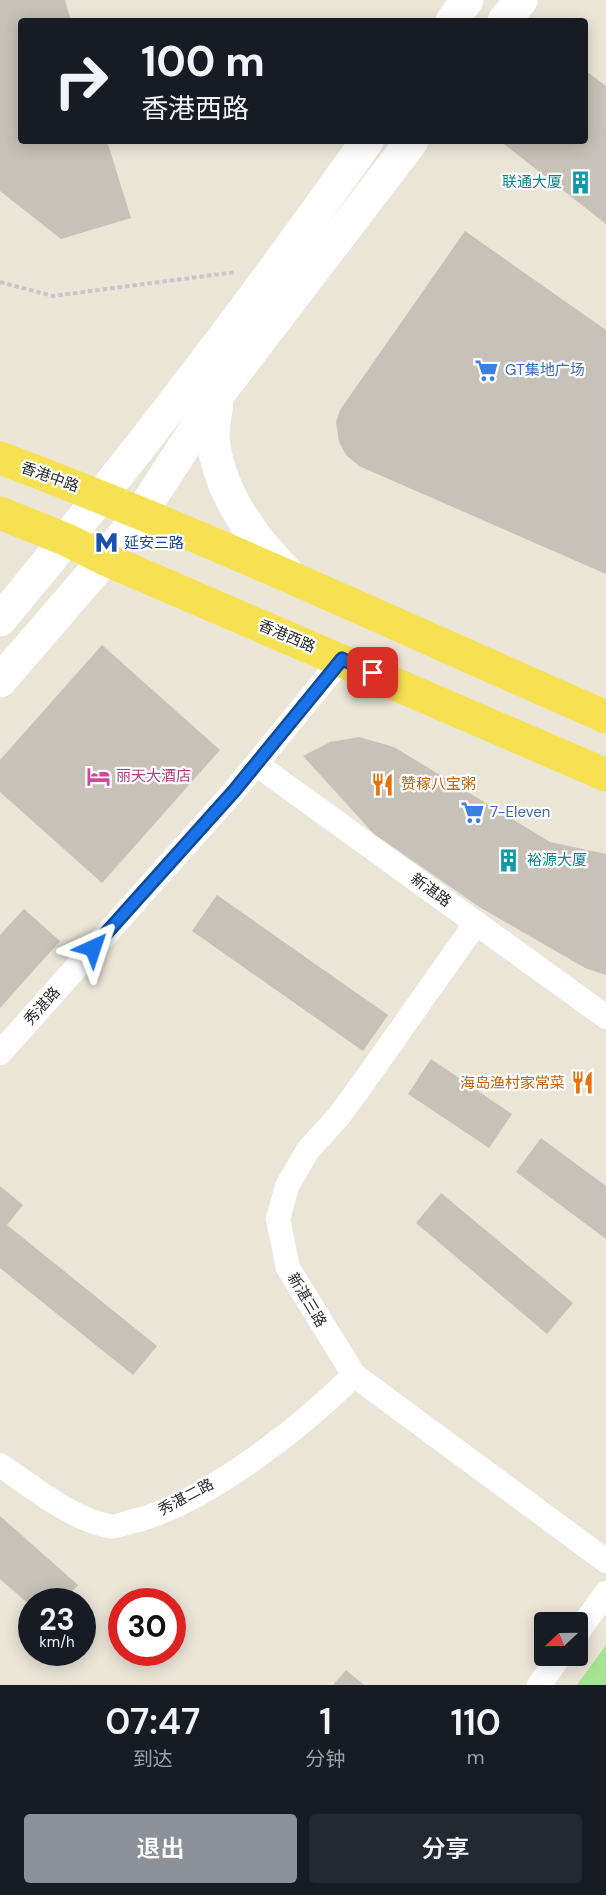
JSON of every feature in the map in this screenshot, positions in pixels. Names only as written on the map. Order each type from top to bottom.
[{"type":"main road","points":[[454,18],[467,0]]},
{"type":"main road","points":[[506,18],[520,0]]},
{"type":"main road","points":[[0,620],[67,540],[279,266],[365,144]]},
{"type":"main road","points":[[0,681],[105,559],[141,513],[217,396],[410,144]]},
{"type":"main road","points":[[217,396],[213,436],[217,464],[227,492],[269,554],[288,574]]},
{"type":"main road","name":"香港中路","points":[[0,458],[100,495]]},
{"type":"main road","points":[[100,495],[288,574],[410,632],[606,717]]},
{"type":"main road","points":[[0,513],[67,540]]},
{"type":"main road","name":"香港西路","points":[[67,540],[105,559],[342,659],[606,775]]},
{"type":"street","name":"秀湛路","points":[[0,1053],[256,764],[342,659]]},
{"type":"street","name":"新湛路","points":[[256,764],[606,1017]]},
{"type":"street","name":"新湛三路","points":[[476,923],[339,1116],[308,1150],[287,1186],[278,1219],[288,1268],[354,1375],[606,1561]]},
{"type":"street","name":"秀湛二路","points":[[0,1465],[66,1508],[110,1527],[143,1519],[189,1498],[243,1466],[313,1414],[354,1375]]},
{"type":"street","points":[[588,1618],[606,1593]]},
{"type":"street","points":[[539,1685],[553,1666]]},
{"type":"path","points":[[0,282],[53,296],[279,266]]},
{"type":"green space","points":[[606,1645],[606,1685],[577,1685]]},
{"type":"building","points":[[0,0],[65,0],[70,18],[18,18],[18,144],[108,144],[131,218],[61,239],[0,191]]},
{"type":"building","name":"联通大厦","points":[[588,72],[606,86],[606,224],[504,144],[588,144]]},
{"type":"building","name":"GT集地广场","points":[[465,231],[606,330],[606,574],[359,466],[346,455],[339,442],[336,422],[340,410]]},
{"type":"building","name":"丽天大酒店","points":[[102,645],[220,750],[102,883],[0,792],[0,760]]},
{"type":"building","name":"裕源大厦","points":[[359,737],[394,747],[550,842],[606,854],[606,975],[585,968],[481,908],[374,834],[303,756],[330,742]]},
{"type":"building","points":[[217,895],[388,1015],[363,1051],[192,931]]},
{"type":"building","points":[[24,909],[60,941],[0,1008],[0,935]]},
{"type":"building","points":[[431,1059],[512,1114],[489,1148],[408,1094]]},
{"type":"building","points":[[541,1138],[606,1186],[606,1239],[516,1172]]},
{"type":"building","points":[[0,1186],[23,1205],[7,1225],[157,1346],[133,1375],[0,1268]]},
{"type":"building","points":[[441,1193],[573,1303],[547,1334],[416,1223]]},
{"type":"building","points":[[0,1516],[78,1585],[75,1588],[18,1588],[18,1595],[0,1579]]},
{"type":"building","points":[[346,1670],[364,1685],[333,1685]]},
{"type":"place","name":"联通大厦","points":[[580,182]]},
{"type":"place","name":"GT集地广场","points":[[487,370]]},
{"type":"place","name":"延安三路","points":[[106,543]]},
{"type":"place","name":"丽天大酒店","points":[[98,776]]},
{"type":"place","name":"赞稼八宝粥","points":[[383,784]]},
{"type":"place","name":"7-Eleven","points":[[472,812]]},
{"type":"place","name":"裕源大厦","points":[[509,860]]},
{"type":"place","name":"海岛渔村家常菜","points":[[583,1083]]},
{"type":"route","points":[[93,948],[234,791],[342,659],[373,673]]}]
